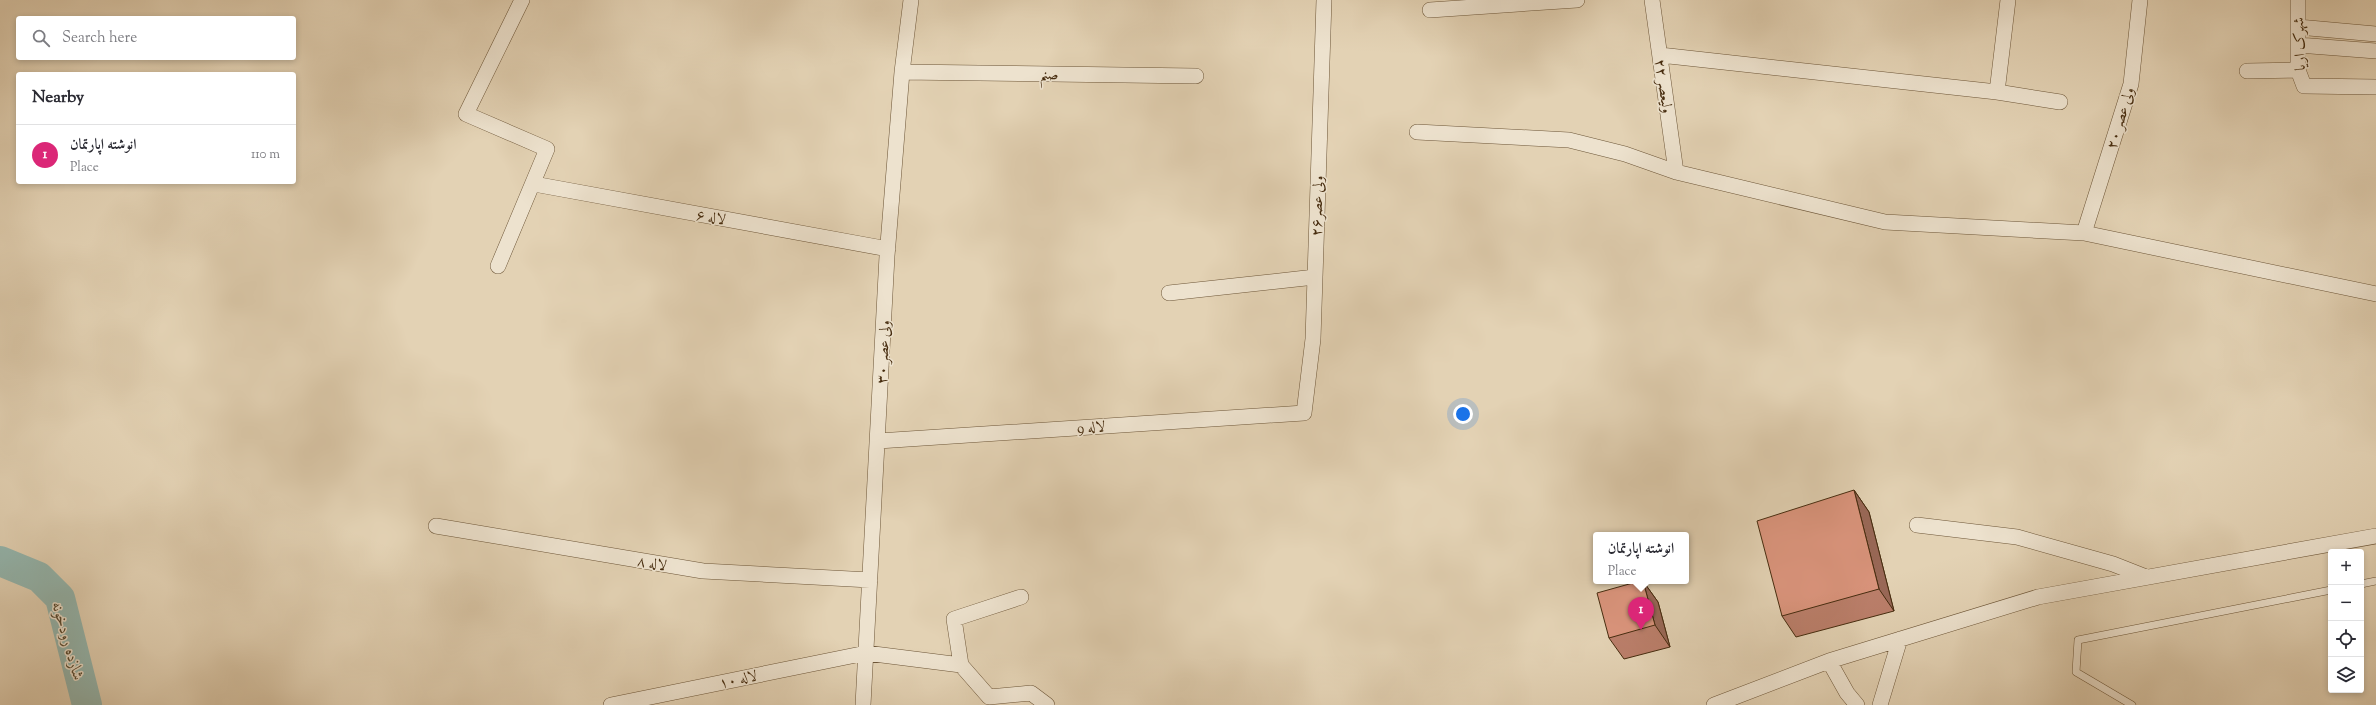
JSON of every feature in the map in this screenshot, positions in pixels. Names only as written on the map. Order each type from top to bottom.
[{"type":"street","points":[[498,266],[534,184],[547,149],[466,114],[522,0]]},
{"type":"street","name":"ولی عصر ۳۰","points":[[863,705],[888,249],[902,72],[911,0]]},
{"type":"street","name":"ولی عصر۲۶","points":[[1304,412],[1313,339],[1324,0]]},
{"type":"street","points":[[1430,10],[1577,0]]},
{"type":"street","name":"ولیعصر ۲۲","points":[[1652,0],[1676,172]]},
{"type":"street","points":[[1997,92],[2008,0]]},
{"type":"street","name":"ولی عصر ۲۰","points":[[2084,233],[2131,84],[2140,0]]},
{"type":"street","name":"شهرک اریا","points":[[2298,0],[2298,70],[2304,86],[2376,87]]},
{"type":"street","points":[[2298,27],[2376,34]]},
{"type":"street","points":[[2298,45],[2376,50]]},
{"type":"street","points":[[1660,55],[1997,92],[2060,102]]},
{"type":"street","points":[[2247,71],[2298,70]]},
{"type":"street","name":"صنم","points":[[902,72],[1196,76]]},
{"type":"street","points":[[1417,132],[1569,140],[1625,154],[1676,172],[1885,222],[2084,233],[2376,294]]},
{"type":"street","name":"لاله ۶","points":[[534,184],[888,249]]},
{"type":"street","points":[[1169,293],[1315,278]]},
{"type":"street","name":"لاله 9","points":[[878,441],[1304,412]]},
{"type":"street","points":[[1917,524],[2017,537],[2113,564],[2147,577]]},
{"type":"street","name":"لاله ۸","points":[[436,526],[703,572],[870,580]]},
{"type":"street","points":[[1714,705],[1829,661],[2038,597],[2376,536]]},
{"type":"street","points":[[1022,597],[954,619],[961,665],[990,698],[1031,693],[1047,705]]},
{"type":"street","points":[[1880,705],[1900,639]]},
{"type":"street","name":"لاله ۱۰","points":[[611,705],[866,653],[961,665]]},
{"type":"street","points":[[1829,661],[1847,692],[1857,705]]},
{"type":"lane","points":[[2364,583],[2376,581]]},
{"type":"lane","points":[[2132,705],[2076,672],[2078,640],[2328,591]]},
{"type":"building","points":[[1854,490],[1879,589],[1782,616],[1757,521]]},
{"type":"building","points":[[1629,584],[1644,584],[1655,625],[1609,638],[1597,593]]},
{"type":"waterway","name":"شازده رودخونه","points":[[0,561],[39,577],[60,598],[87,705]]},
{"type":"place","name":"انوشته اپارتمان","points":[[1641,630]]}]
